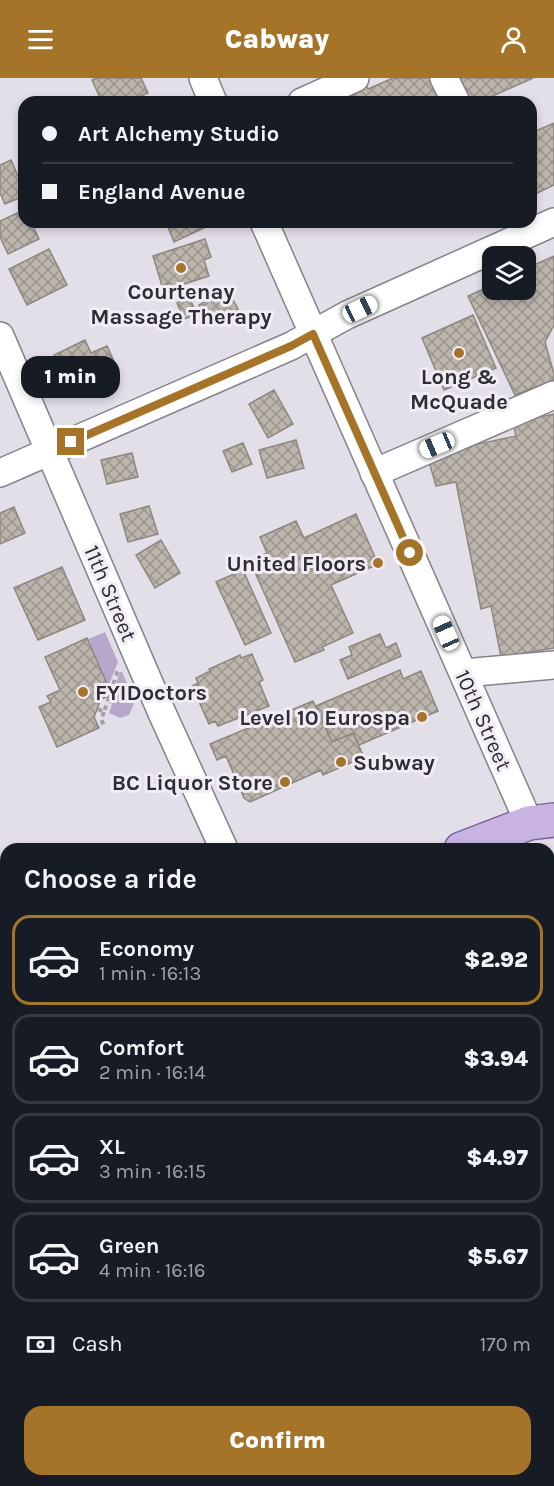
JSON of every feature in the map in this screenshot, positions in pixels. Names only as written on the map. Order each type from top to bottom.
[{"type":"main road","points":[[484,843],[542,822]]},
{"type":"street","points":[[203,78],[210,96]]},
{"type":"street","points":[[315,96],[355,78]]},
{"type":"street","points":[[444,78],[453,96]]},
{"type":"street","points":[[537,225],[554,222]]},
{"type":"street","name":"10th Street","points":[[267,228],[464,673],[542,822]]},
{"type":"street","points":[[0,472],[291,346],[346,315],[516,229]]},
{"type":"street","name":"11th Street","points":[[0,336],[165,721],[221,843]]},
{"type":"street","points":[[374,473],[554,395]]},
{"type":"street","points":[[464,673],[554,665]]},
{"type":"path","points":[[104,726],[101,719],[122,661]]},
{"type":"path","points":[[98,709],[104,712]]},
{"type":"shaded area","points":[[105,632],[118,662],[108,687],[88,639]]},
{"type":"shaded area","points":[[120,672],[135,701],[129,715],[120,718],[109,713],[112,704],[109,703]]},
{"type":"building","points":[[96,78],[141,78],[148,93],[141,96],[99,96],[92,80]]},
{"type":"building","points":[[363,78],[368,89],[393,78],[433,78],[441,96],[347,96],[343,86]]},
{"type":"building","points":[[460,78],[533,78],[492,96],[468,96]]},
{"type":"building","points":[[554,123],[554,185],[537,193],[537,130]]},
{"type":"building","points":[[11,160],[18,176],[18,199],[5,204],[0,193],[0,165]]},
{"type":"building","points":[[18,213],[18,228],[34,228],[39,239],[8,254],[0,237],[0,221]]},
{"type":"building","points":[[168,228],[204,228],[174,242]]},
{"type":"building","name":"Courtenay Massage Therapy","points":[[205,239],[211,257],[204,260],[209,276],[172,288],[170,283],[162,286],[153,256]]},
{"type":"building","points":[[49,249],[67,285],[27,305],[9,269]]},
{"type":"building","points":[[554,256],[554,325],[545,342],[554,380],[515,395],[468,296],[482,290],[482,300],[536,300],[536,264]]},
{"type":"building","points":[[227,289],[238,309],[210,325],[199,305]]},
{"type":"building","points":[[189,297],[197,314],[184,319],[177,303]]},
{"type":"building","name":"Long & McQuade","points":[[473,315],[496,368],[444,390],[422,338]]},
{"type":"building","points":[[85,340],[91,353],[107,346],[117,368],[100,376],[95,364],[65,378],[54,355]]},
{"type":"building","points":[[274,390],[293,424],[268,438],[249,404]]},
{"type":"building","points":[[554,414],[554,648],[501,657],[491,606],[481,609],[456,482],[436,486],[427,455],[516,436],[513,423]]},
{"type":"building","points":[[296,440],[304,468],[267,478],[259,450]]},
{"type":"building","points":[[243,443],[252,464],[232,472],[223,451]]},
{"type":"building","points":[[132,453],[138,477],[107,484],[101,460]]},
{"type":"building","points":[[149,506],[158,534],[128,542],[120,514]]},
{"type":"building","points":[[14,507],[25,533],[0,544],[0,513]]},
{"type":"building","points":[[356,514],[378,564],[331,585],[353,633],[322,647],[324,650],[295,662],[250,561],[267,553],[260,537],[296,521],[304,538]]},
{"type":"building","points":[[161,540],[180,573],[155,588],[136,555]]},
{"type":"building","points":[[62,567],[85,620],[38,640],[14,588]]},
{"type":"building","points":[[243,570],[271,633],[245,645],[216,582]]},
{"type":"building","points":[[380,634],[386,648],[396,643],[401,656],[348,679],[340,660],[352,655],[349,647]]},
{"type":"building","name":"FYIDoctors","points":[[87,638],[112,695],[101,699],[94,717],[99,728],[57,747],[39,707],[51,702],[47,696],[60,690],[45,657]]},
{"type":"building","points":[[252,654],[263,680],[259,682],[269,706],[218,726],[215,721],[209,724],[192,686],[198,683],[196,678],[210,671],[209,669],[240,655],[241,658]]},
{"type":"building","points":[[400,670],[403,679],[421,671],[438,711],[359,745],[353,733],[332,742],[316,706]]},
{"type":"building","points":[[313,701],[332,742],[353,733],[364,757],[323,775],[321,770],[250,802],[244,798],[226,756],[217,760],[210,744]]},
{"type":"place","name":"Courtenay Massage Therapy","points":[[181,268]]},
{"type":"place","name":"Long & McQuade","points":[[459,353]]},
{"type":"place","name":"United Floors","points":[[378,563]]},
{"type":"place","name":"FYIDoctors","points":[[83,692]]},
{"type":"place","name":"Level 10 Eurospa","points":[[422,717]]},
{"type":"place","name":"Subway","points":[[341,762]]},
{"type":"place","name":"BC Liquor Store","points":[[285,782]]},
{"type":"route","points":[[71,442],[291,346],[313,334],[410,553]]}]
